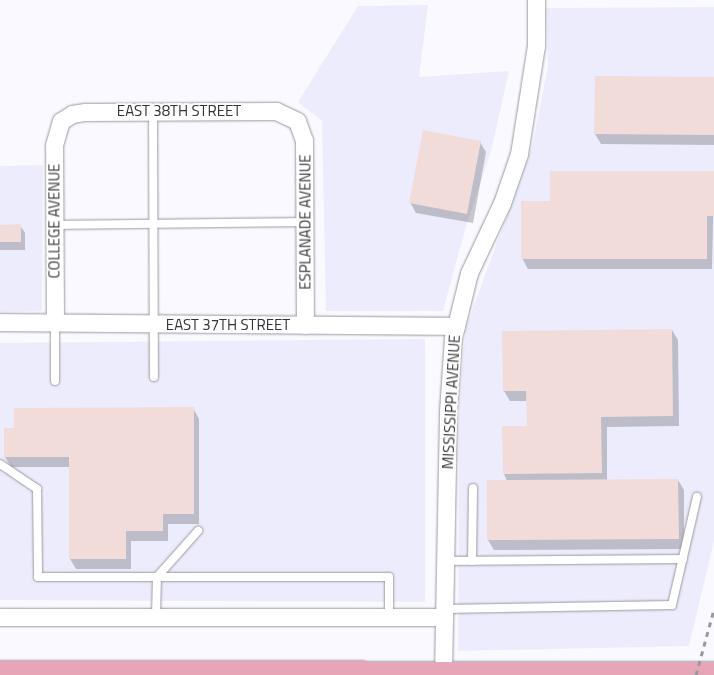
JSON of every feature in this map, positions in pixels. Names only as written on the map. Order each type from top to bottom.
[{"type":"main road","points":[[0,672],[714,673]]},
{"type":"street","name":"MISSISSIPPI AVENUE","points":[[443,673],[448,411],[456,326],[469,273],[502,203],[519,154],[536,46],[536,0]]},
{"type":"street","name":"EAST 38TH STREET","points":[[61,121],[72,114],[85,112],[276,111],[297,121]]},
{"type":"street","name":"COLLEGE AVENUE","points":[[55,323],[54,145],[61,121]]},
{"type":"street","name":"ESPLANADE AVENUE","points":[[297,121],[304,140],[305,325]]},
{"type":"street","name":"EAST 37TH STREET","points":[[0,322],[456,326]]},
{"type":"street","points":[[0,617],[389,617],[444,613]]},
{"type":"lane","points":[[153,112],[154,377]]},
{"type":"lane","points":[[55,225],[304,222]]},
{"type":"lane","points":[[55,323],[55,381]]},
{"type":"lane","points":[[0,464],[37,489],[38,577],[389,577],[389,617]]},
{"type":"lane","points":[[472,560],[473,488]]},
{"type":"lane","points":[[444,613],[672,605],[697,497]]},
{"type":"lane","points":[[156,617],[157,577],[198,531]]},
{"type":"lane","points":[[445,561],[683,559]]},
{"type":"shaded area","points":[[428,5],[419,77],[509,71],[491,151],[464,233],[443,311],[326,311],[322,121],[298,102],[358,6]]},
{"type":"shaded area","points":[[714,7],[714,541],[689,646],[458,651],[459,391],[466,327],[532,147],[548,66],[546,8]]},
{"type":"shaded area","points":[[43,165],[42,311],[0,312],[0,166]]},
{"type":"shaded area","points":[[425,339],[425,602],[0,600],[0,343]]},
{"type":"building","points":[[595,76],[714,77],[714,135],[594,134]]},
{"type":"building","points":[[423,130],[481,141],[467,214],[409,203]]},
{"type":"building","points":[[550,171],[714,171],[714,216],[707,216],[707,259],[521,259],[521,201],[550,201]]},
{"type":"building","points":[[21,224],[21,242],[0,242],[0,225]]},
{"type":"building","points":[[672,329],[673,416],[601,417],[602,473],[503,474],[502,426],[527,426],[526,391],[503,391],[502,331]]},
{"type":"building","points":[[194,407],[194,514],[163,514],[163,531],[126,531],[126,559],[69,559],[69,457],[4,457],[4,428],[14,428],[14,408]]},
{"type":"building","points":[[678,479],[679,539],[487,540],[487,480]]},
{"type":"railway","points":[[696,675],[714,609]]}]
